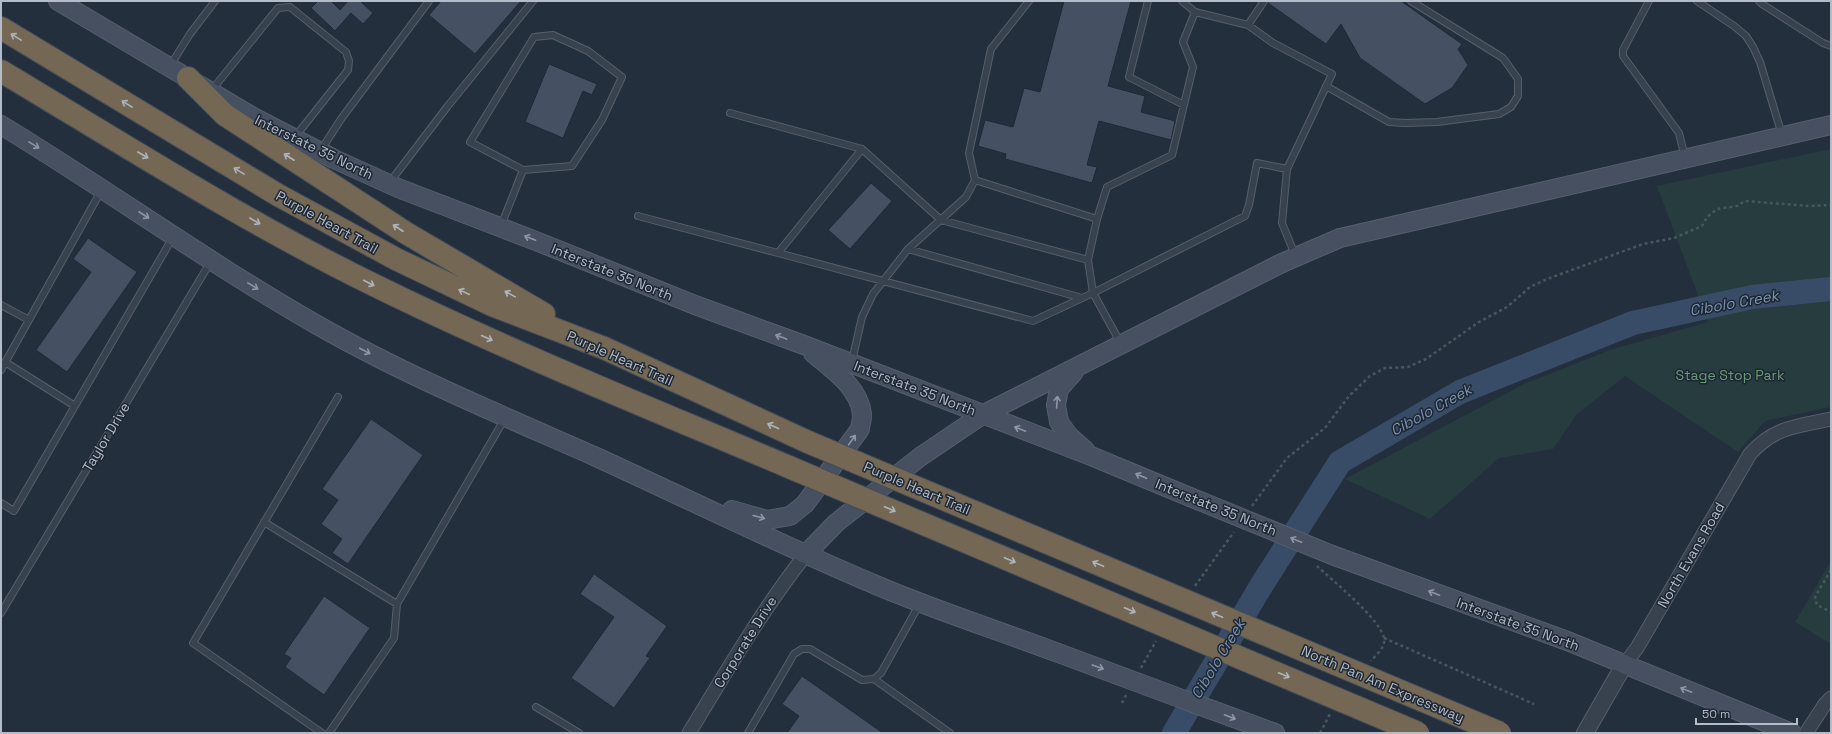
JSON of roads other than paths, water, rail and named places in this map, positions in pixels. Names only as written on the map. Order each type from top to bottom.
[{"type":"highway","name":"Purple Heart Trail","points":[[1,28],[278,195],[396,259],[492,305],[604,348],[808,442],[1266,635]]},
{"type":"highway","points":[[1,71],[257,222],[374,285],[567,373],[1418,733]]},
{"type":"highway","points":[[188,78],[225,116],[360,204],[482,279],[604,348]]},
{"type":"highway","points":[[1,88],[114,139]]},
{"type":"highway","name":"North Pan Am Expressway","points":[[1266,635],[1500,733]]},
{"type":"main road","name":"Interstate 35 North","points":[[65,3],[255,118],[320,152],[389,184],[695,305],[804,345],[1091,456],[1332,555],[1470,607],[1570,642],[1792,733]]},
{"type":"main road","points":[[1,125],[212,260],[318,325],[375,357],[444,390],[878,586],[1275,733]]},
{"type":"main road","points":[[806,554],[836,523],[920,457],[982,415],[1296,257],[1340,238],[1831,125]]},
{"type":"main road","points":[[681,496],[767,520],[790,516],[805,504],[860,429],[862,414],[856,395],[844,380],[804,345]]},
{"type":"main road","points":[[1081,364],[1059,389],[1056,405],[1059,422],[1069,436],[1091,456]]},
{"type":"street","name":"North Evans Road","points":[[1585,733],[1624,665],[1637,648],[1750,454],[1761,442],[1776,432],[1831,418]]},
{"type":"street","name":"Corporate Drive","points":[[689,733],[779,588],[806,554]]},
{"type":"street","points":[[1806,733],[1825,704],[1831,698]]},
{"type":"lane","points":[[169,67],[190,34],[215,1]]},
{"type":"lane","points":[[320,152],[341,119],[429,1]]},
{"type":"lane","points":[[389,184],[447,107],[533,1]]},
{"type":"lane","points":[[851,364],[862,317],[873,294],[908,249],[966,197],[974,180],[969,153],[991,49],[1029,1]]},
{"type":"lane","points":[[1148,1],[1129,77],[1184,105]]},
{"type":"lane","points":[[1182,1],[1195,12],[1248,25],[1273,43],[1332,74],[1287,169],[1282,223],[1296,257]]},
{"type":"lane","points":[[1248,25],[1264,1]]},
{"type":"lane","points":[[1326,86],[1389,122],[1405,124],[1437,122],[1499,114],[1511,107],[1518,96],[1518,79],[1503,58],[1411,1]]},
{"type":"lane","points":[[1649,1],[1623,50],[1623,56],[1628,65],[1680,133],[1686,159]]},
{"type":"lane","points":[[1697,1],[1746,36],[1760,62],[1783,136]]},
{"type":"lane","points":[[1759,1],[1780,16],[1831,46]]},
{"type":"lane","points":[[211,92],[278,8],[290,7],[346,52],[349,61],[348,70],[294,138]]},
{"type":"lane","points":[[1121,344],[1093,293],[1088,260],[1097,219],[1107,187],[1172,155],[1193,67],[1183,42],[1195,12]]},
{"type":"lane","points":[[553,35],[588,51],[622,77],[602,120],[572,166],[524,170],[470,142],[534,37],[553,35]]},
{"type":"lane","points":[[730,113],[862,150],[941,220],[1088,260]]},
{"type":"lane","points":[[778,253],[862,150]]},
{"type":"lane","points":[[638,216],[1032,320],[1093,293],[1245,216],[1249,205],[1257,163],[1287,169]]},
{"type":"lane","points":[[500,227],[508,204],[524,170]]},
{"type":"lane","points":[[974,180],[1097,219]]},
{"type":"lane","points":[[1,370],[102,189]]},
{"type":"lane","points":[[1,503],[14,511],[174,235]]},
{"type":"lane","points":[[908,249],[1082,298]]},
{"type":"lane","name":"Taylor Drive","points":[[1,613],[212,260]]},
{"type":"lane","points":[[1,305],[29,320]]},
{"type":"lane","points":[[5,362],[75,406]]},
{"type":"lane","points":[[322,733],[193,643],[338,397]]},
{"type":"lane","points":[[329,733],[394,638],[398,604],[505,417]]},
{"type":"lane","points":[[264,522],[398,604]]},
{"type":"lane","points":[[748,733],[794,654],[802,650],[810,649],[818,652],[862,680],[874,679],[882,673],[920,602]]},
{"type":"lane","points":[[874,679],[950,733]]},
{"type":"lane","points":[[536,707],[579,733]]},
{"type":"waterway","name":"Cibolo Creek","points":[[1174,733],[1261,586],[1340,462],[1460,392],[1633,323],[1752,297],[1831,289]]},
{"type":"park label","name":"Stage Stop Park","points":[[1730,375]]}]
